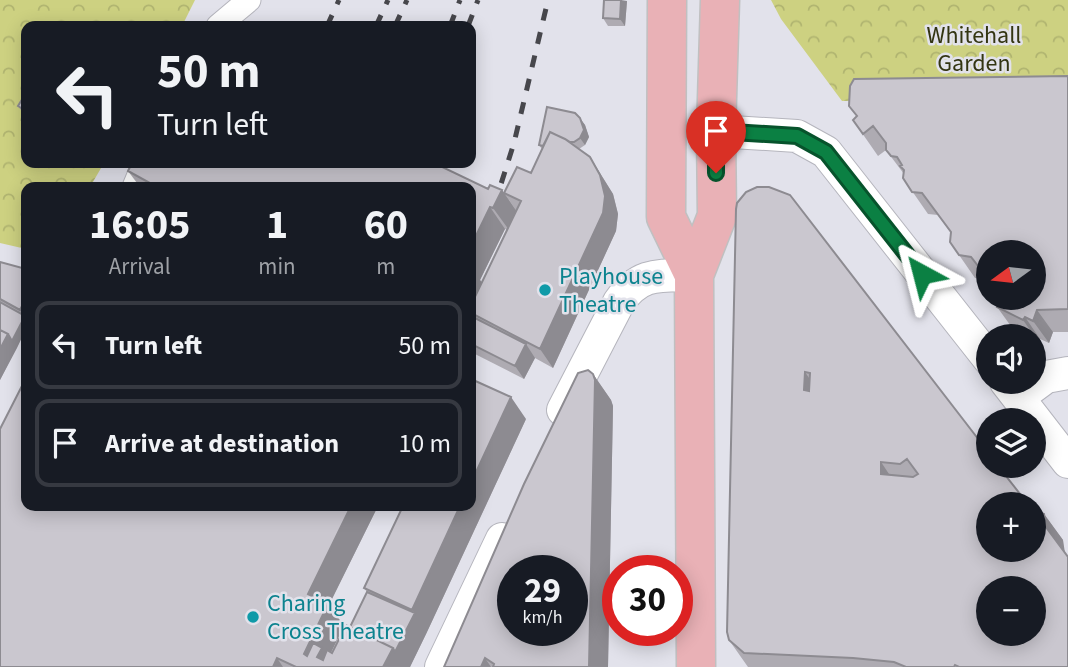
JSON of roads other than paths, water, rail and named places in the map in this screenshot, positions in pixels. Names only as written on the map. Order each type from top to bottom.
[{"type":"main road","points":[[667,0],[666,217],[694,275]]},
{"type":"main road","points":[[696,667],[694,275],[717,216],[716,131],[720,0]]},
{"type":"main road","points":[[665,107],[716,131]]},
{"type":"street","points":[[224,21],[249,0]]},
{"type":"street","points":[[716,131],[797,136],[826,152],[976,342]]},
{"type":"street","points":[[554,430],[619,302],[629,288],[641,280],[659,276],[694,275]]},
{"type":"street","points":[[1046,377],[1068,373]]},
{"type":"street","points":[[1016,394],[1068,462]]},
{"type":"street","points":[[441,667],[512,517]]},
{"type":"railway","points":[[329,21],[339,0]]},
{"type":"railway","points":[[378,21],[388,0]]},
{"type":"railway","points":[[397,21],[407,0]]},
{"type":"railway","points":[[452,21],[460,0]]},
{"type":"railway","points":[[470,21],[478,0]]},
{"type":"railway","points":[[494,206],[514,143],[548,0]]},
{"type":"place","name":"Playhouse Theatre","points":[[545,290]]},
{"type":"place","name":"Charing Cross Theatre","points":[[253,617]]},
{"type":"park label","name":"Whitehall Garden","points":[[974,49]]}]
